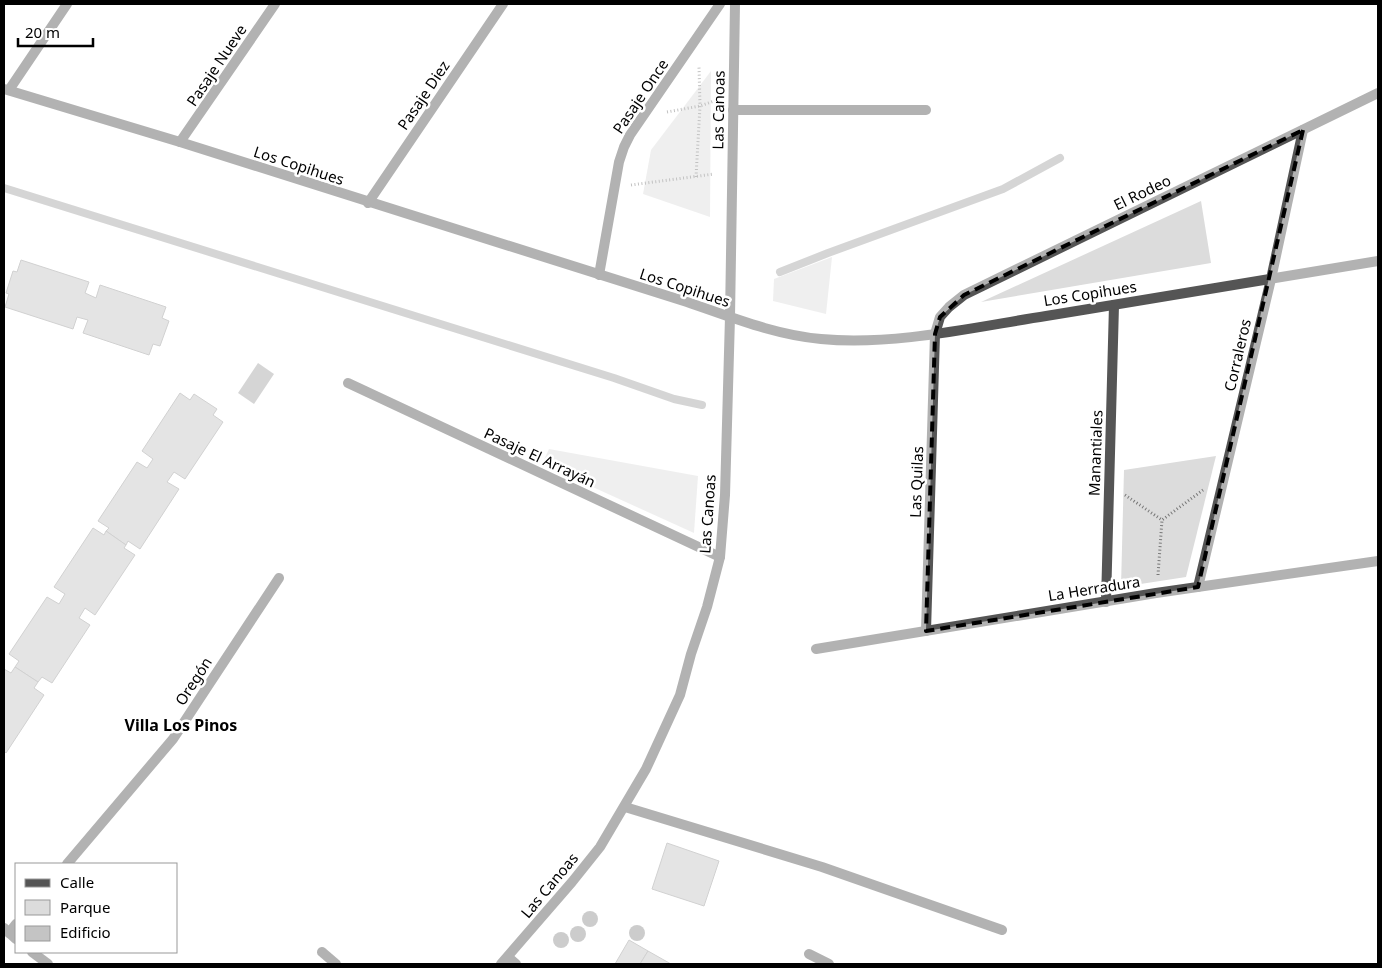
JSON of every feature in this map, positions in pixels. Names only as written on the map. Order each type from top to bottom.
[{"type":"street","points":[[6,89],[67,4]]},
{"type":"street","name":"Pasaje Nueve","points":[[180,142],[276,4]]},
{"type":"street","name":"Pasaje Diez","points":[[368,202],[503,4]]},
{"type":"street","name":"Pasaje Once","points":[[599,275],[619,162],[624,147],[630,135],[720,4]]},
{"type":"street","name":"Las Canoas","points":[[508,962],[600,847],[650,762],[680,695],[720,557],[724,503],[730,316],[735,4]]},
{"type":"street","name":"Los Copihues","points":[[6,89],[180,142],[768,329],[820,339],[856,341],[935,334],[1378,261]]},
{"type":"street","name":"El Rodeo","points":[[935,334],[940,317],[949,307],[964,296],[1378,93]]},
{"type":"street","points":[[734,110],[926,110]]},
{"type":"street","name":"Corraleros","points":[[1198,587],[1271,279],[1303,130]]},
{"type":"street","name":"Manantiales","points":[[1106,602],[1114,305]]},
{"type":"street","name":"Las Quilas","points":[[926,631],[935,334]]},
{"type":"street","name":"Pasaje El Arrayán","points":[[348,383],[720,557]]},
{"type":"street","name":"La Herradura","points":[[816,649],[1156,593],[1378,561]]},
{"type":"street","name":"Oregón","points":[[68,863],[173,738],[279,578]]},
{"type":"street","points":[[625,807],[822,867],[1002,930]]},
{"type":"street","points":[[322,952],[336,964]]},
{"type":"street","points":[[33,953],[48,964]]},
{"type":"street","points":[[809,954],[829,964]]},
{"type":"path","points":[[696,177],[700,106],[697,38]]},
{"type":"path","points":[[644,116],[700,106],[734,94]]},
{"type":"path","points":[[616,186],[732,172]]},
{"type":"path","points":[[1156,593],[1162,520],[1225,474]]},
{"type":"path","points":[[1109,484],[1162,520]]},
{"type":"highlighted area","points":[[1303,130],[1198,587],[926,631],[935,334],[940,317],[964,295]]},
{"type":"green space","points":[[711,71],[710,217],[643,194],[651,150]]},
{"type":"green space","points":[[1201,201],[1211,263],[981,302]]},
{"type":"green space","points":[[832,257],[826,314],[773,301],[774,279]]},
{"type":"green space","points":[[549,449],[698,476],[694,533],[542,464]]},
{"type":"green space","points":[[1216,456],[1186,577],[1121,587],[1124,470]]},
{"type":"shaded area","points":[[258,363],[274,374],[254,404],[238,393]]},
{"type":"building","points":[[21,260],[89,282],[85,293],[96,298],[100,285],[166,307],[162,318],[169,321],[160,346],[153,344],[149,355],[83,333],[88,320],[77,317],[73,329],[5,307],[9,294],[6,293],[13,271],[17,272]]},
{"type":"building","points":[[180,393],[190,400],[194,394],[217,409],[213,415],[223,422],[185,479],[174,472],[167,482],[179,489],[140,549],[128,541],[126,545],[106,531],[109,528],[98,521],[137,462],[147,468],[153,459],[142,451]]},
{"type":"building","points":[[93,528],[104,535],[106,531],[126,545],[124,548],[135,555],[95,615],[85,608],[79,618],[90,625],[52,683],[42,677],[38,682],[15,667],[19,661],[9,654],[47,597],[59,604],[65,594],[54,587]]},
{"type":"building","points":[[15,667],[38,682],[34,688],[44,695],[6,753],[4,751],[4,669],[11,673]]},
{"type":"building","points":[[667,843],[719,861],[704,906],[652,889]]},
{"type":"building","points":[[629,940],[648,951],[640,964],[615,964]]},
{"type":"building","points":[[648,951],[671,964],[640,964]]},
{"type":"waterway","points":[[780,272],[1003,189],[1060,158]]},
{"type":"waterway","points":[[4,188],[614,378],[674,399],[702,405]]},
{"type":"district","name":"Villa Los Pinos","points":[[181,725]]}]
